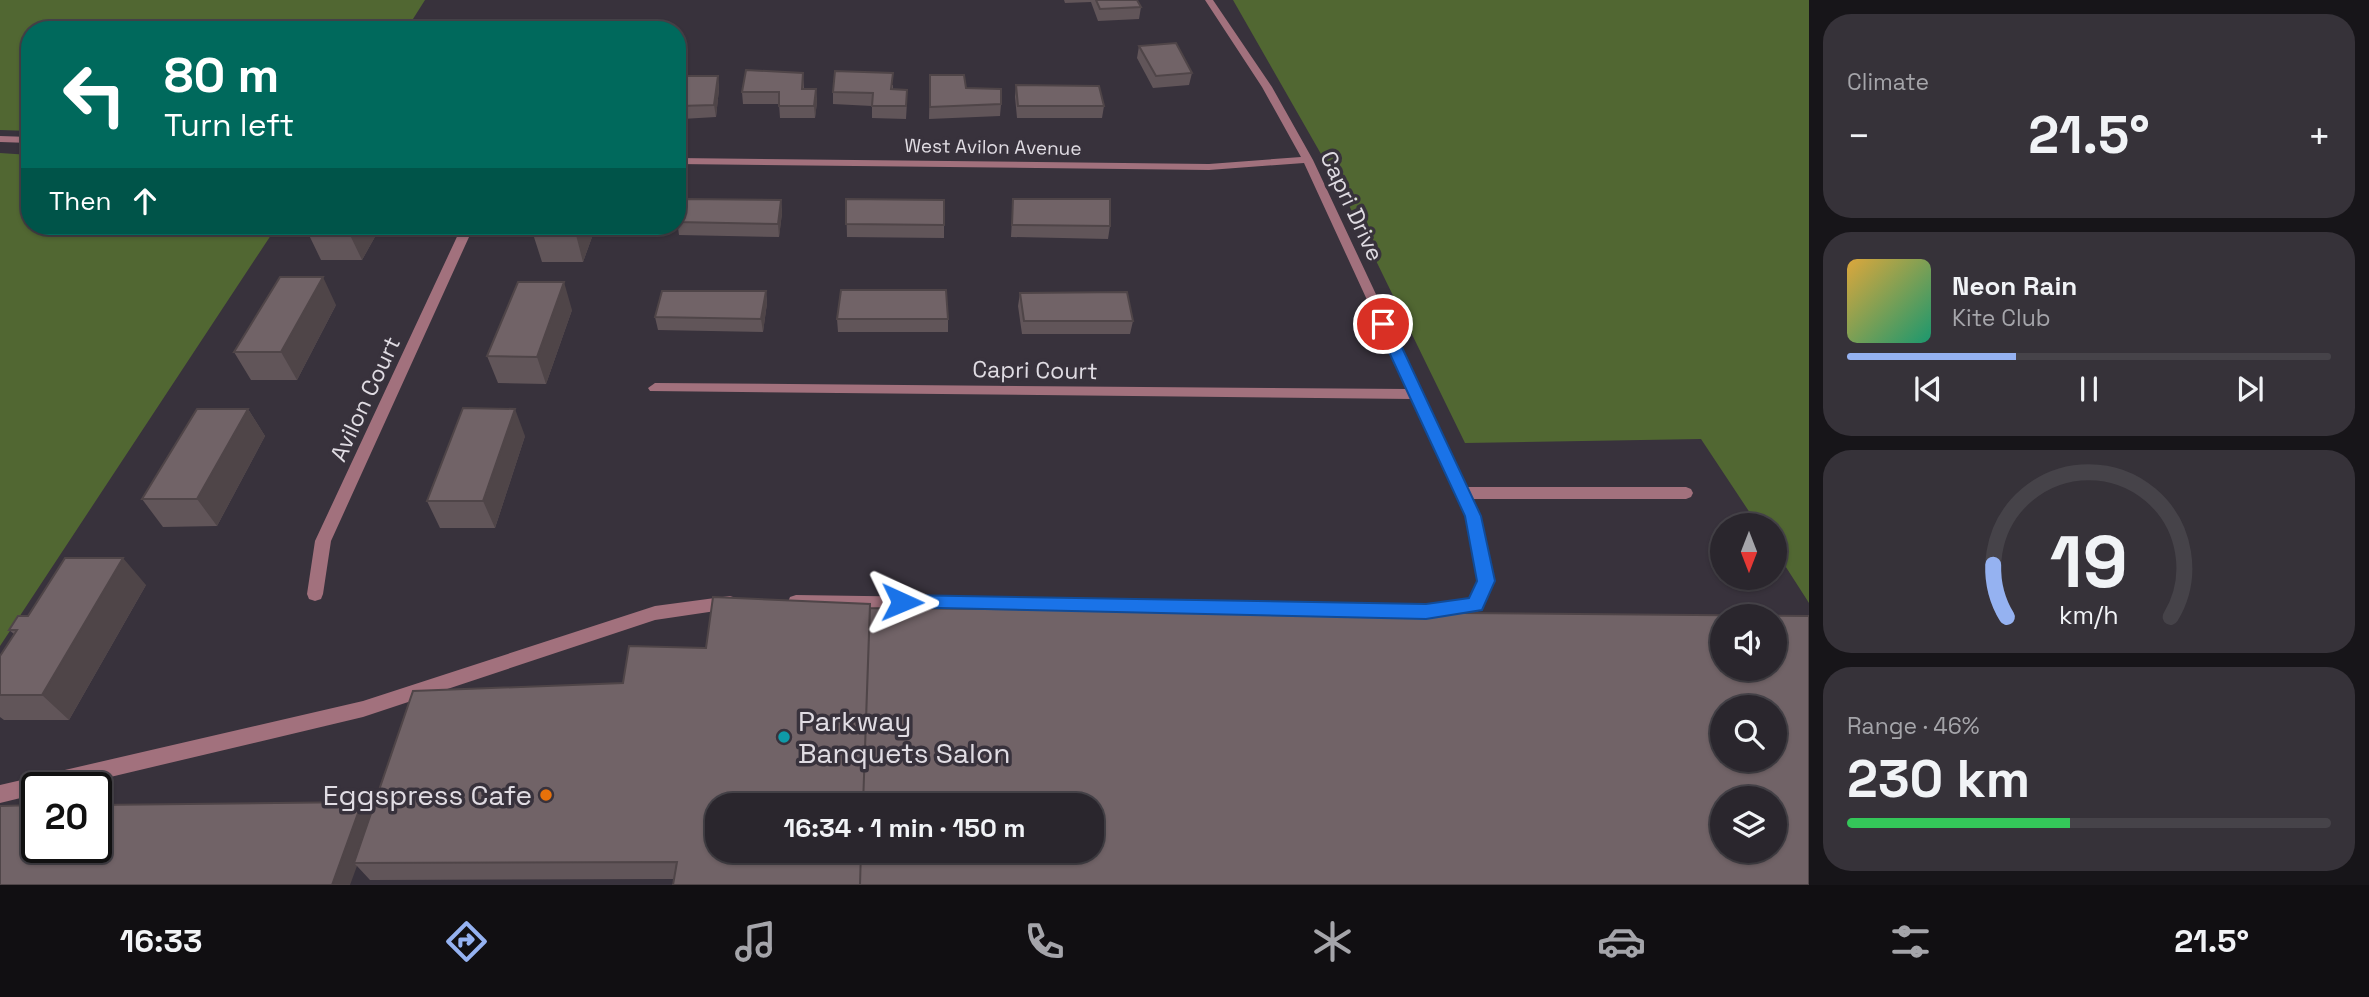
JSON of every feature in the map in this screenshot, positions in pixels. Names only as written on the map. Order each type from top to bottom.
[{"type":"street","name":"Capri Drive","points":[[780,602],[1426,611],[1475,605],[1486,581],[1473,516],[1308,160],[1267,87],[1209,0]]},
{"type":"street","points":[[0,139],[21,140]]},
{"type":"street","name":"West Avilon Avenue","points":[[686,161],[1209,167],[1308,160]]},
{"type":"street","name":"Avilon Court","points":[[315,594],[323,541],[464,235]]},
{"type":"street","name":"Capri Court","points":[[655,388],[1416,394]]},
{"type":"street","points":[[1462,493],[1686,493]]},
{"type":"street","points":[[0,794],[363,709],[655,613],[727,603],[753,603]]},
{"type":"green space","points":[[0,0],[425,0],[412,21],[21,21],[21,131],[0,130]]},
{"type":"green space","points":[[1233,0],[1809,0],[1809,603],[1787,569],[1787,513],[1750,513],[1701,439],[1465,443],[1341,189]]},
{"type":"green space","points":[[0,153],[21,154],[21,235],[271,235],[0,646]]},
{"type":"building","points":[[1096,0],[1137,0],[1141,7],[1100,9]]},
{"type":"building","points":[[1176,43],[1192,73],[1156,76],[1139,46]]},
{"type":"building","points":[[746,70],[803,73],[802,89],[816,89],[814,106],[779,106],[779,92],[742,92]]},
{"type":"building","points":[[835,71],[893,73],[891,89],[907,90],[906,106],[872,106],[873,93],[833,92]]},
{"type":"building","points":[[930,75],[964,75],[966,88],[1001,89],[1001,104],[930,107]]},
{"type":"building","points":[[686,76],[718,76],[714,105],[686,106]]},
{"type":"building","points":[[1016,85],[1099,86],[1104,106],[1018,106]]},
{"type":"building","points":[[686,199],[781,200],[778,224],[686,222]]},
{"type":"building","points":[[846,199],[944,200],[944,225],[846,224]]},
{"type":"building","points":[[1013,199],[1110,199],[1110,226],[1012,225]]},
{"type":"building","points":[[280,277],[323,277],[281,352],[234,352]]},
{"type":"building","points":[[518,282],[564,282],[537,357],[487,356]]},
{"type":"building","points":[[841,290],[946,290],[948,319],[837,319]]},
{"type":"building","points":[[662,291],[766,291],[761,319],[655,317]]},
{"type":"building","points":[[1127,292],[1133,321],[1024,321],[1020,293]]},
{"type":"building","points":[[463,408],[515,409],[483,501],[427,501]]},
{"type":"building","points":[[197,409],[248,409],[197,499],[142,499]]},
{"type":"building","points":[[65,558],[123,558],[42,695],[0,695],[0,656],[17,630],[9,630],[18,616],[28,616]]},
{"type":"building","points":[[713,597],[870,604],[863,793],[705,793],[705,863],[861,863],[860,885],[673,885],[677,862],[354,863],[413,691],[623,683],[629,646],[706,648]]},
{"type":"building","points":[[870,608],[1710,615],[1710,681],[1787,681],[1787,616],[1809,616],[1809,885],[860,885],[861,863],[1104,863],[1104,793],[863,793]]},
{"type":"building","points":[[362,802],[332,885],[0,885],[0,806],[21,805],[21,863],[112,863],[112,805]]},
{"type":"place","name":"Parkway Banquets Salon","points":[[784,737]]},
{"type":"place","name":"Eggspress Cafe","points":[[546,795]]},
{"type":"route","points":[[902,602],[1426,611],[1475,605],[1486,581],[1473,516],[1383,324]]}]
